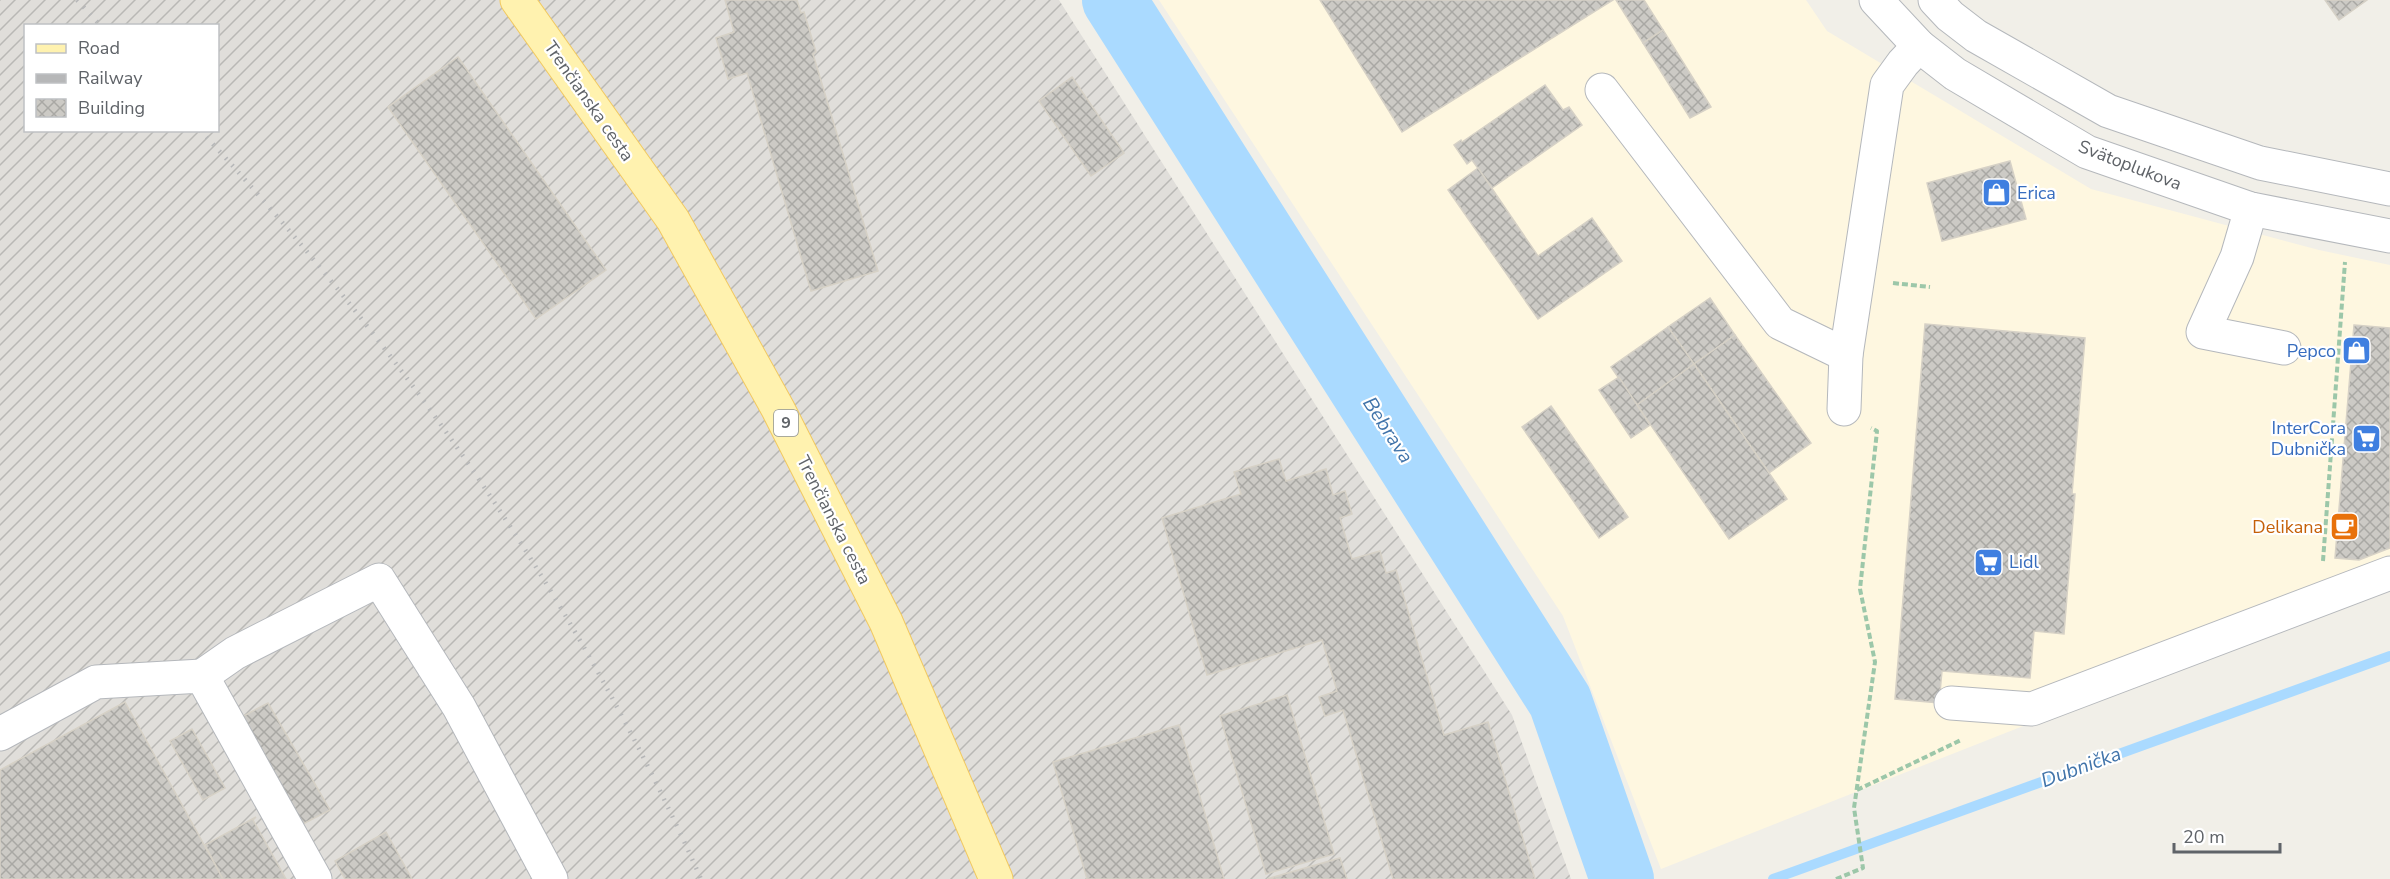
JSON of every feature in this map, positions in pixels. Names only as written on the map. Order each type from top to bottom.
[{"type":"main road","name":"Trenčianska cesta","points":[[518,0],[673,220],[778,409],[886,622],[996,879]]},
{"type":"street","name":"Svätoplukova","points":[[1876,0],[1919,46],[1955,74],[2087,152],[2251,209],[2390,236]]},
{"type":"street","points":[[1950,5],[1976,36],[2108,111],[2260,163],[2390,189]]},
{"type":"street","points":[[1844,409],[1846,355],[1887,85],[1919,46]]},
{"type":"street","points":[[1602,90],[1780,323],[1846,355]]},
{"type":"street","points":[[2251,209],[2237,257],[2204,332],[2284,348]]},
{"type":"street","points":[[1951,703],[2032,709],[2390,573]]},
{"type":"street","points":[[0,734],[96,682],[202,676],[235,653],[379,580],[459,707],[551,879]]},
{"type":"street","points":[[202,676],[315,879]]},
{"type":"path","points":[[2323,561],[2345,253]]},
{"type":"path","points":[[1893,284],[1930,287]]},
{"type":"path","points":[[1836,879],[1863,868],[1854,808],[1875,662],[1860,589],[1877,431],[1844,409]]},
{"type":"path","points":[[1857,790],[1963,739]]},
{"type":"shaded area","points":[[0,0],[1059,0],[1512,715],[1571,879],[0,879]]},
{"type":"shaded area","points":[[1159,0],[1806,0],[1827,31],[2091,189],[2319,250],[2390,265],[2390,581],[1661,869],[1563,616]]},
{"type":"building","points":[[725,0],[797,0],[801,13],[804,12],[816,52],[813,54],[878,271],[811,291],[747,73],[728,79],[716,38],[734,32]]},
{"type":"building","points":[[1320,0],[1613,0],[1402,132]]},
{"type":"building","points":[[1616,0],[1644,0],[1663,30],[1643,43]]},
{"type":"building","points":[[2325,0],[2367,0],[2339,20]]},
{"type":"building","points":[[1663,30],[1711,107],[1690,118],[1643,43]]},
{"type":"building","points":[[458,57],[606,270],[536,319],[388,107]]},
{"type":"building","points":[[1072,77],[1124,153],[1091,176],[1039,101]]},
{"type":"building","points":[[1545,85],[1563,110],[1569,107],[1582,125],[1492,188],[1472,160],[1467,164],[1454,145],[1461,140],[1462,142]]},
{"type":"building","points":[[2010,161],[2026,219],[1942,241],[1927,183]]},
{"type":"building","points":[[1478,168],[1538,256],[1592,218],[1622,261],[1538,319],[1448,190]]},
{"type":"building","points":[[1710,298],[1735,335],[1694,364],[1668,327]]},
{"type":"building","name":"Lidl","points":[[1925,324],[2085,338],[2072,494],[2075,494],[2064,634],[2034,631],[2030,678],[1942,671],[1939,703],[1895,699]]},
{"type":"building","name":"InterCora Dubnička","points":[[2354,325],[2390,328],[2390,548],[2359,560],[2335,558]]},
{"type":"building","points":[[1668,327],[1694,364],[1637,405],[1611,367]]},
{"type":"building","points":[[1735,335],[1811,443],[1769,473],[1694,364]]},
{"type":"building","points":[[1694,364],[1787,499],[1729,539],[1637,405]]},
{"type":"building","points":[[1619,377],[1650,425],[1631,438],[1599,390]]},
{"type":"building","points":[[1551,406],[1628,517],[1599,538],[1522,427]]},
{"type":"building","points":[[1279,459],[1286,481],[1326,469],[1333,495],[1345,491],[1352,514],[1340,518],[1352,559],[1380,551],[1386,573],[1396,570],[1444,735],[1488,722],[1535,879],[1393,879],[1343,710],[1325,716],[1319,697],[1337,691],[1322,640],[1207,675],[1162,518],[1241,494],[1234,472]]},
{"type":"building","points":[[1287,695],[1334,854],[1266,874],[1220,716]]},
{"type":"building","points":[[125,702],[223,879],[0,879],[0,770]]},
{"type":"building","points":[[268,703],[330,810],[299,826],[238,719]]},
{"type":"building","points":[[1179,725],[1224,879],[1087,879],[1053,762]]},
{"type":"building","points":[[192,729],[225,788],[203,800],[170,741]]},
{"type":"building","points":[[256,817],[253,820],[286,879],[223,879],[205,845]]},
{"type":"building","points":[[386,832],[412,879],[345,879],[335,861]]},
{"type":"building","points":[[1340,858],[1347,879],[1267,879]]},
{"type":"waterway","name":"Bebrava","points":[[1114,0],[1560,701],[1622,879]]},
{"type":"waterway","name":"Dubnička","points":[[1773,879],[2390,656]]},
{"type":"railway","points":[[77,0],[99,24]]},
{"type":"railway","points":[[202,132],[276,215],[348,302],[417,392],[482,484],[543,578],[600,676],[653,776],[701,879]]},
{"type":"place","name":"Erica","points":[[1996,193]]},
{"type":"place","name":"Pepco","points":[[2357,351]]},
{"type":"place","name":"InterCora Dubnička","points":[[2367,438]]},
{"type":"place","name":"Delikana","points":[[2344,527]]},
{"type":"place","name":"Lidl","points":[[1988,562]]}]
